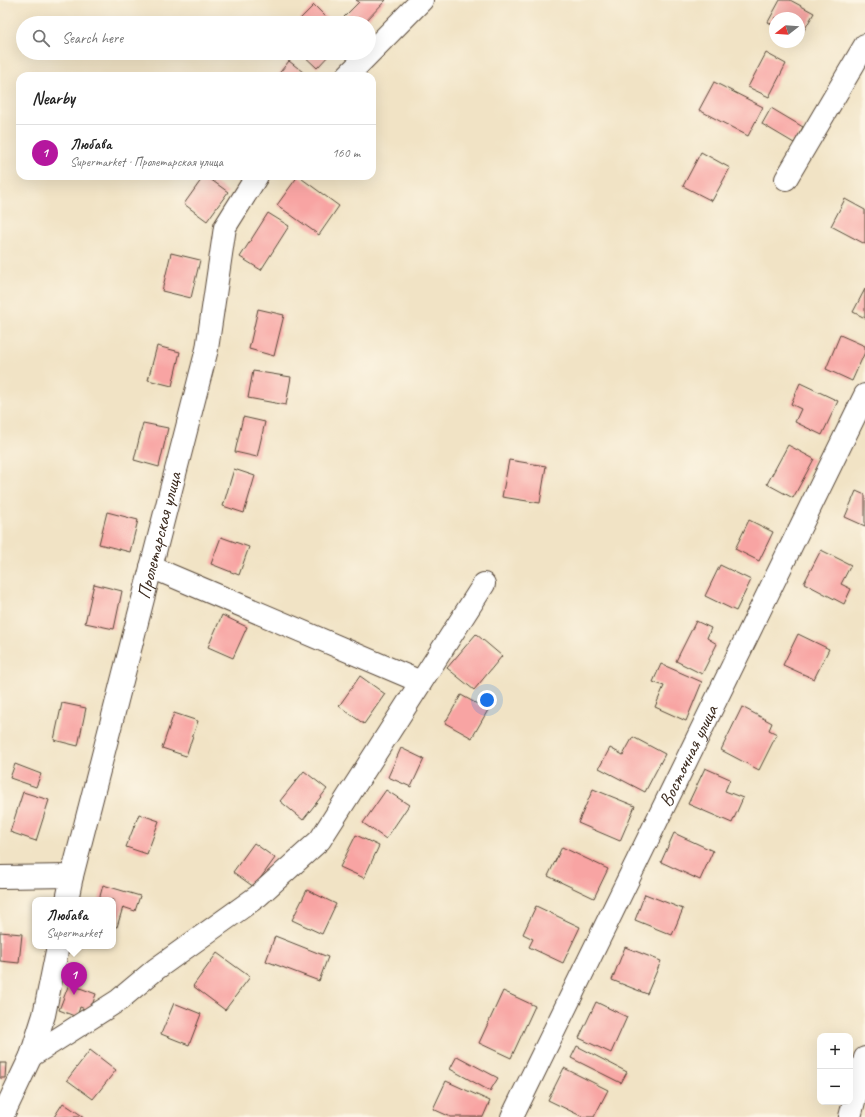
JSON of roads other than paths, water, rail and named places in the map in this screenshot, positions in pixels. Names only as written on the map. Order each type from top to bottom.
[{"type":"street","points":[[376,47],[422,0]]},
{"type":"street","points":[[786,179],[865,45]]},
{"type":"street","points":[[351,72],[363,60]]},
{"type":"street","name":"Пролетарская улица","points":[[68,897],[207,349],[225,227],[254,180]]},
{"type":"street","name":"Восточная улица","points":[[512,1117],[865,394]]},
{"type":"street","points":[[151,567],[421,682]]},
{"type":"street","points":[[31,1056],[119,1000],[156,969],[258,896],[320,840],[484,584]]},
{"type":"street","points":[[0,877],[72,876]]},
{"type":"street","points":[[2,1117],[31,1056],[44,1015],[57,949]]},
{"type":"street","points":[[850,1117],[865,1058]]},
{"type":"place","name":"Любава","points":[[74,995]]}]
